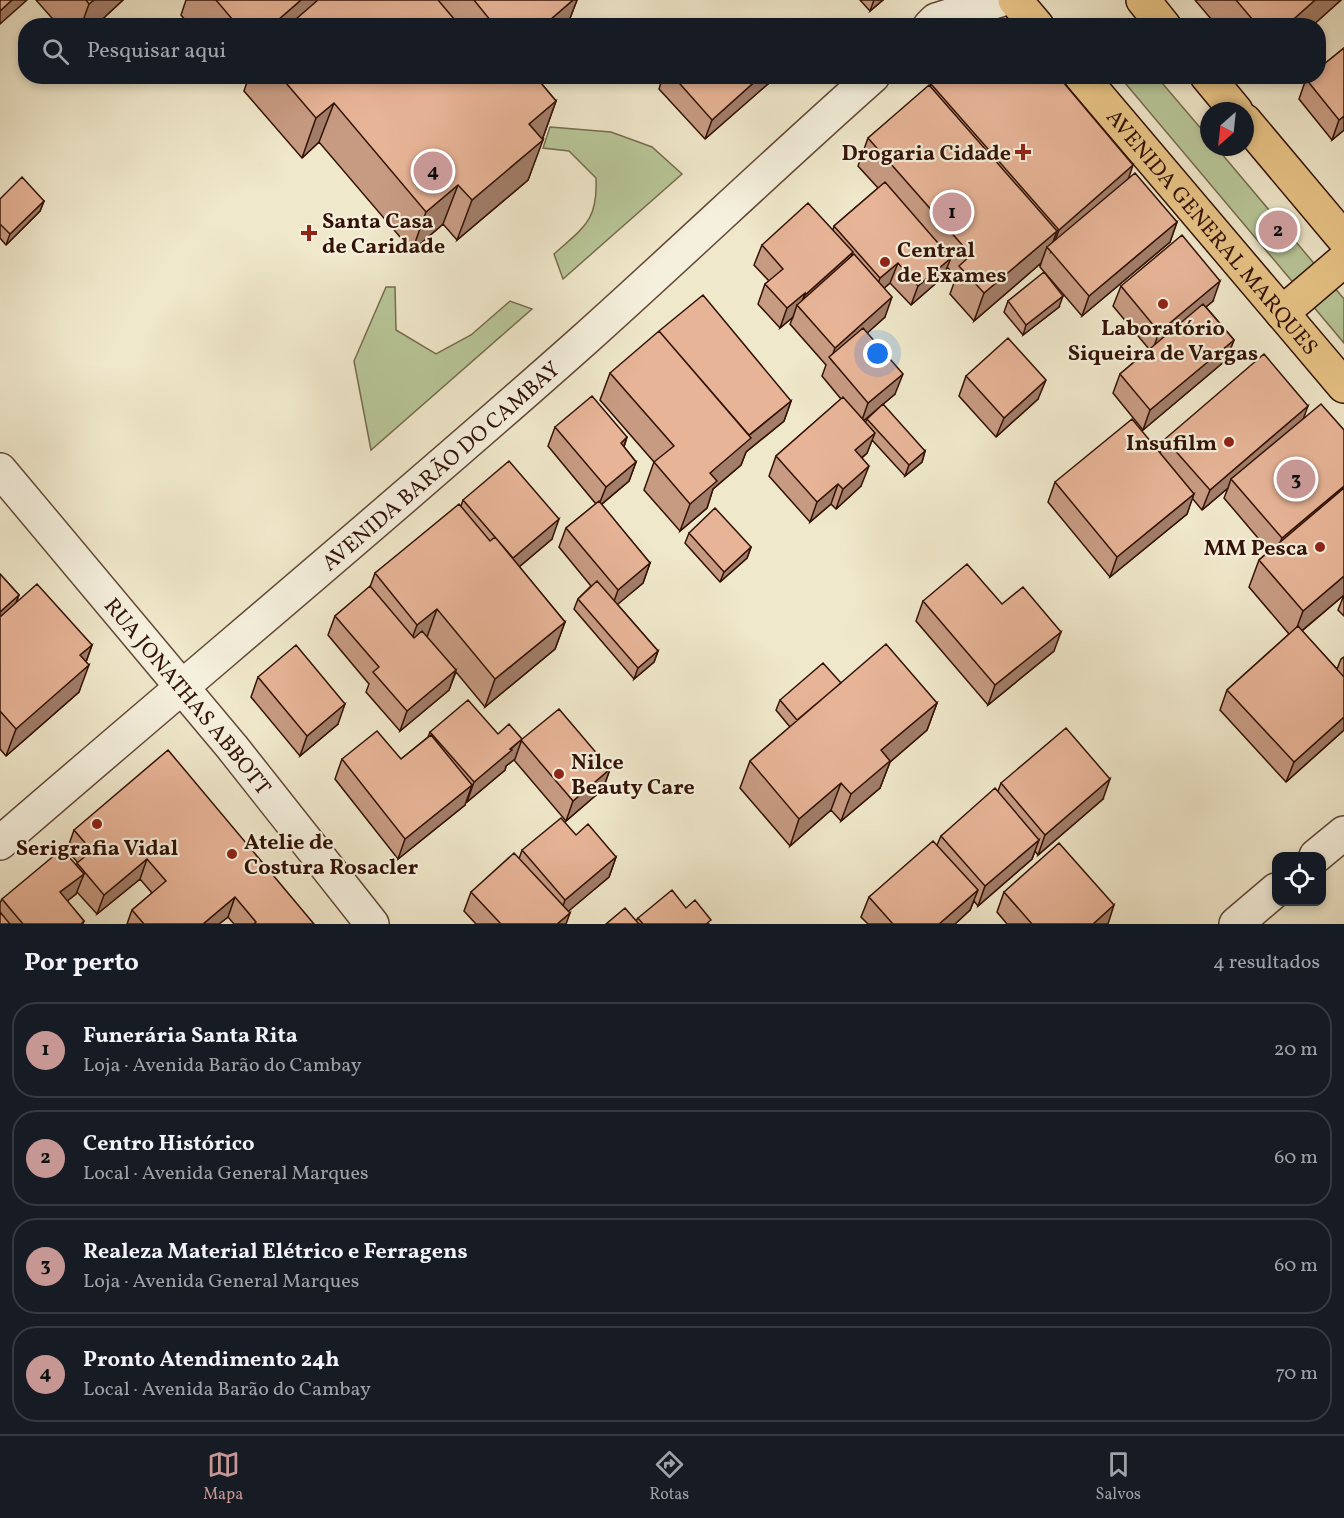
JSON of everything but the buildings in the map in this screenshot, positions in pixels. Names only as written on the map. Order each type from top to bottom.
[{"type":"main road","points":[[1016,0],[1031,18]]},
{"type":"main road","points":[[1143,0],[1158,18]]},
{"type":"main road","name":"AVENIDA GENERAL MARQUES","points":[[1088,84],[1344,386]]},
{"type":"main road","points":[[1214,84],[1229,102]]},
{"type":"main road","points":[[1254,133],[1344,239]]},
{"type":"main road","points":[[1282,313],[1344,260]]},
{"type":"street","points":[[937,15],[1000,0]]},
{"type":"street","name":"AVENIDA BARÃO DO CAMBAY","points":[[0,843],[365,532],[585,339],[864,84]]},
{"type":"street","name":"RUA JONATHAS ABBOTT","points":[[0,470],[232,747],[372,924]]},
{"type":"street","points":[[1321,852],[1344,833]]},
{"type":"street","points":[[1236,924],[1272,893]]},
{"type":"green space","points":[[1126,84],[1163,84],[1200,127],[1200,156],[1224,156],[1344,299],[1344,343]]},
{"type":"green space","points":[[550,127],[611,132],[652,147],[682,174],[563,279],[554,254],[574,237],[592,214],[596,178],[569,151],[543,148]]},
{"type":"green space","points":[[386,287],[395,287],[396,330],[436,354],[471,335],[510,301],[532,309],[371,450],[354,361]]},
{"type":"place","name":"Drogaria Cidade","points":[[1023,152]]},
{"type":"place","name":"Pronto Atendimento 24h","points":[[433,171]]},
{"type":"place","name":"Funerária Santa Rita","points":[[952,212]]},
{"type":"place","name":"Centro Histórico","points":[[1278,230]]},
{"type":"place","name":"Santa Casa de Caridade","points":[[309,233]]},
{"type":"place","name":"Central de Exames","points":[[885,262]]},
{"type":"place","name":"Laboratório Siqueira de Vargas","points":[[1163,304]]},
{"type":"place","name":"Insufilm","points":[[1229,442]]},
{"type":"place","name":"Realeza Material Elétrico e Ferragens","points":[[1296,479]]},
{"type":"place","name":"MM Pesca","points":[[1320,547]]},
{"type":"place","name":"Nilce Beauty Care","points":[[559,774]]},
{"type":"place","name":"Serigrafia Vidal","points":[[97,824]]},
{"type":"place","name":"Atelie de Costura Rosacler","points":[[232,854]]}]
